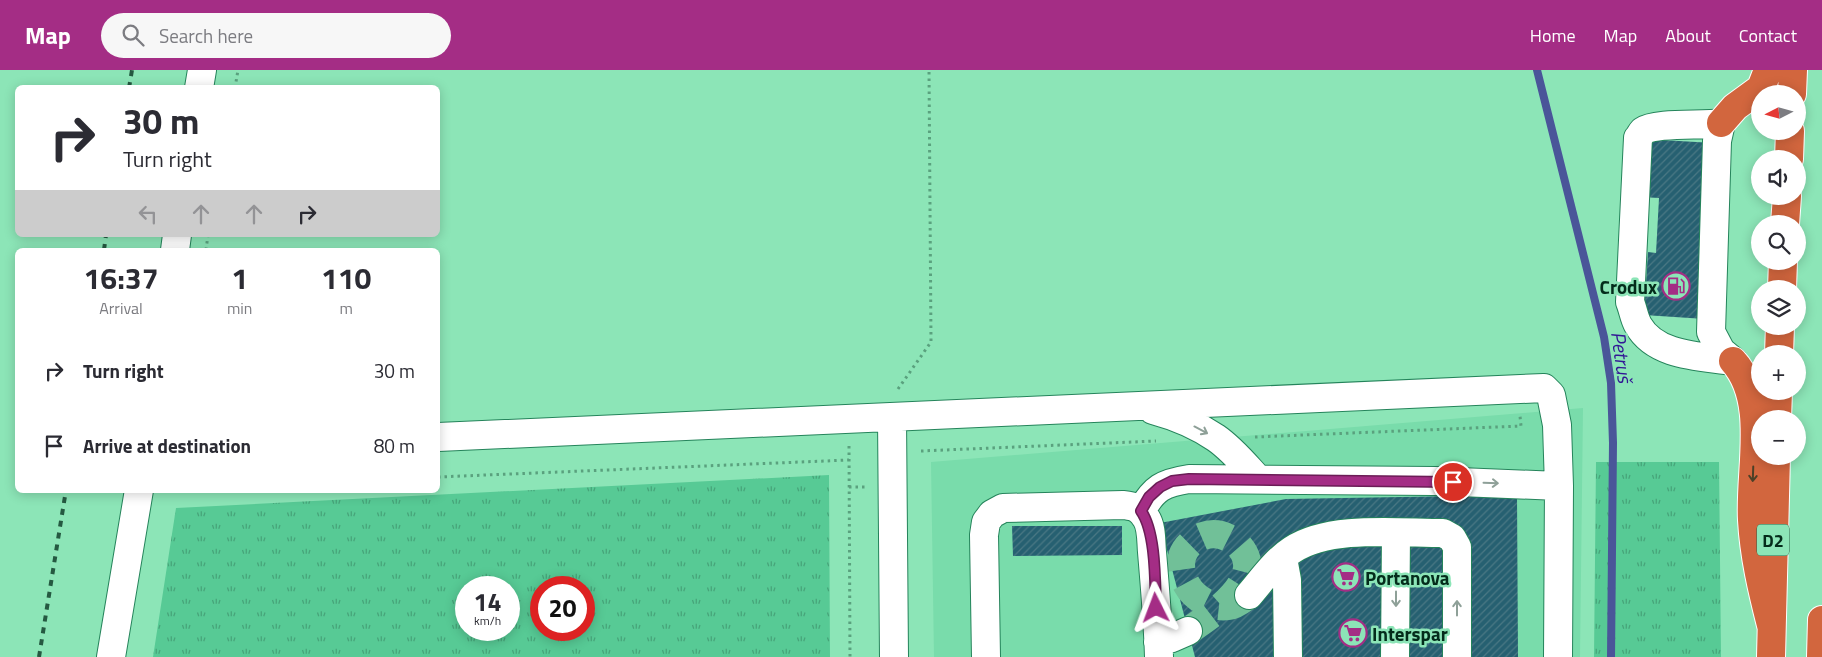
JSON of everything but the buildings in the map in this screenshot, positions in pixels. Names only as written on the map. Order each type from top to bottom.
[{"type":"highway","points":[[1721,122],[1735,107],[1761,88],[1768,70]]},
{"type":"highway","points":[[1792,85],[1793,70]]},
{"type":"highway","points":[[1733,361],[1743,372],[1752,399],[1754,432],[1752,519],[1757,572],[1771,625]]},
{"type":"highway","name":"D2","points":[[1771,657],[1776,465]]},
{"type":"highway","points":[[1821,657],[1822,620]]},
{"type":"street","points":[[200,85],[202,70]]},
{"type":"street","points":[[1721,122],[1717,141],[1711,332],[1722,351],[1733,361],[1669,350],[1648,338],[1637,324],[1630,302],[1638,138],[1643,131],[1654,127],[1709,125],[1721,122]]},
{"type":"street","points":[[440,437],[1544,388],[1552,395],[1557,425],[1559,486],[1558,657]]},
{"type":"street","points":[[1140,405],[1178,417],[1216,438],[1258,478]]},
{"type":"street","points":[[892,417],[894,657]]},
{"type":"street","points":[[1141,511],[1149,497],[1160,487],[1172,481],[1189,479],[1258,478],[1435,481],[1559,486]]},
{"type":"street","points":[[111,657],[138,493]]},
{"type":"street","points":[[986,657],[984,535],[986,522],[992,514],[1003,508],[1022,506],[1123,505],[1134,506],[1141,511],[1147,519],[1150,533],[1158,649]]},
{"type":"street","points":[[1249,595],[1291,550],[1307,542],[1326,536],[1349,533],[1443,533],[1452,538],[1456,547],[1457,657]]},
{"type":"street","points":[[1395,657],[1396,533]]},
{"type":"street","points":[[1283,558],[1287,580],[1288,657]]},
{"type":"street","points":[[1158,649],[1172,638],[1188,631]]},
{"type":"path","points":[[236,85],[238,70]]},
{"type":"path","points":[[892,417],[893,396],[931,342],[929,70]]},
{"type":"path","points":[[849,418],[850,657]]},
{"type":"path","points":[[440,477],[849,460]]},
{"type":"shaded area","points":[[1583,408],[1580,657],[934,657],[931,462]]},
{"type":"green space","points":[[1596,462],[1719,462],[1721,657],[1594,657]]},
{"type":"green space","points":[[829,475],[830,657],[153,657],[176,508]]},
{"type":"waterway","name":"Petruš","points":[[1537,70],[1604,337],[1611,383],[1613,443],[1611,657]]},
{"type":"tunnel","points":[[1188,631],[1211,615],[1223,605],[1235,593],[1243,580],[1247,568],[1245,555],[1235,542],[1220,535],[1211,534],[1203,536],[1190,544],[1183,555],[1181,567],[1184,580],[1191,591],[1201,600],[1214,605],[1229,606],[1240,602],[1249,595]]},
{"type":"railway","points":[[130,85],[132,70]]},
{"type":"railway","points":[[104,248],[106,237]]},
{"type":"railway","points":[[39,657],[66,493]]},
{"type":"place","name":"Crodux","points":[[1676,286]]},
{"type":"place","name":"Portanova","points":[[1346,577]]},
{"type":"place","name":"Interspar","points":[[1353,633]]},
{"type":"route","points":[[1156,608],[1150,533],[1147,519],[1141,511],[1149,497],[1160,487],[1172,481],[1258,478],[1453,482]]}]
